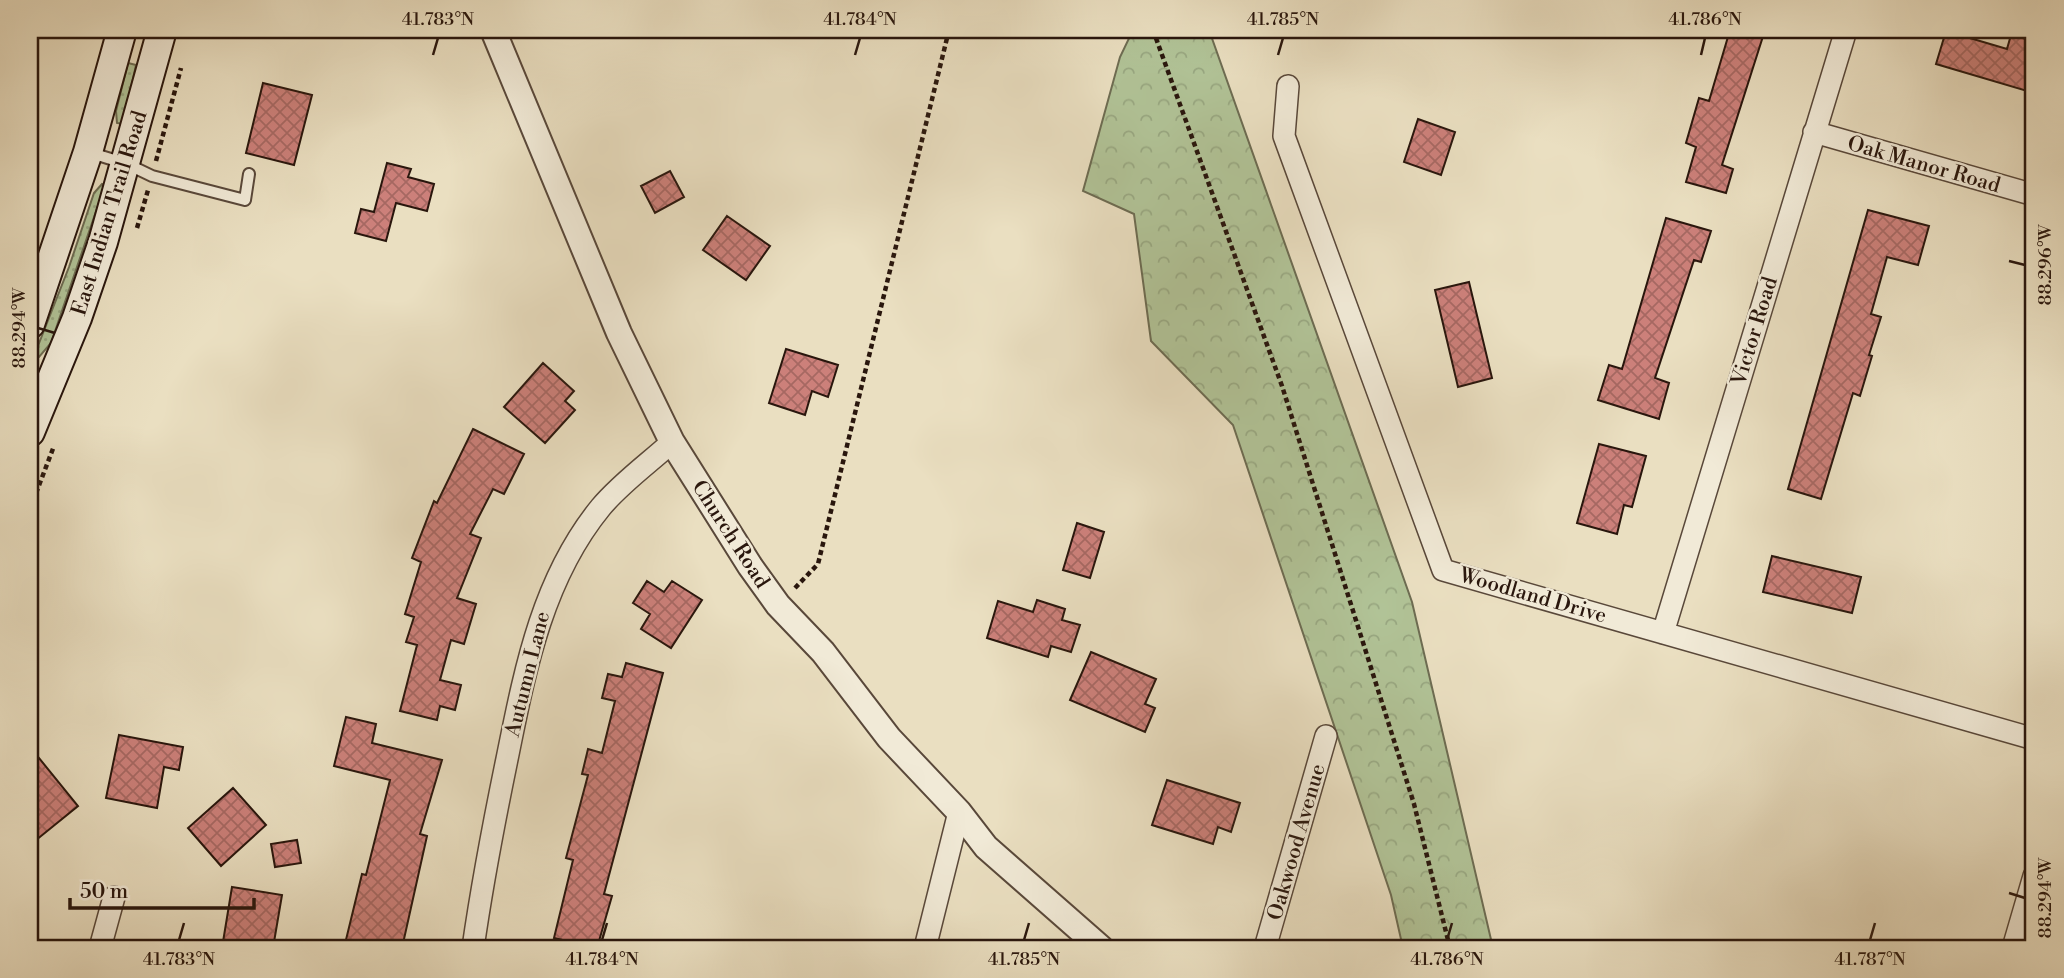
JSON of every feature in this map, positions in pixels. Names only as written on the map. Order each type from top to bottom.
[{"type":"main road","name":"East Indian Trail Road","points":[[30,324],[89,152],[122,30]]},
{"type":"main road","name":"East Indian Trail Road","points":[[30,432],[38,390],[81,305],[127,164],[162,30]]},
{"type":"street","name":"Church Road","points":[[493,30],[620,333],[672,442],[778,605],[823,652],[889,738],[959,812],[994,855],[1101,948]]},
{"type":"street","name":"Victor Road","points":[[1663,633],[1846,30]]},
{"type":"street","name":"Woodland Drive","points":[[1288,86],[1284,136],[1443,570],[2034,740]]},
{"type":"street","name":"Oak Manor Road","points":[[1814,132],[2034,195]]},
{"type":"street","name":"Autumn Lane","points":[[472,948],[486,859],[517,707],[544,603],[568,556],[602,506],[672,442]]},
{"type":"street","name":"Oakwood Avenue","points":[[1265,948],[1326,736]]},
{"type":"street","points":[[925,948],[959,812]]},
{"type":"street","points":[[2013,948],[2034,876]]},
{"type":"street","points":[[100,948],[114,897]]},
{"type":"lane","points":[[89,152],[127,164],[152,176],[245,200],[249,174]]},
{"type":"path","points":[[778,605],[818,564],[949,30]]},
{"type":"path","points":[[1153,30],[1282,386],[1414,804],[1450,948]]},
{"type":"green space","points":[[1133,30],[1209,30],[1412,602],[1493,948],[1403,948],[1391,895],[1233,425],[1151,341],[1134,214],[1083,191],[1120,57]]},
{"type":"green space","points":[[128,63],[136,65],[123,124],[117,123],[116,111]]},
{"type":"green space","points":[[102,184],[105,185],[51,343],[39,357],[34,356],[69,267],[94,193]]},
{"type":"building","points":[[1730,30],[1765,30],[1722,165],[1733,169],[1726,193],[1686,182],[1696,147],[1686,143],[1699,98],[1709,101]]},
{"type":"building","points":[[1946,31],[2007,49],[2011,35],[2030,40],[2027,50],[2034,53],[2034,93],[1936,64]]},
{"type":"building","points":[[263,83],[312,95],[294,165],[246,153]]},
{"type":"building","points":[[1418,119],[1455,132],[1441,175],[1404,162]]},
{"type":"building","points":[[387,163],[411,169],[408,177],[434,184],[427,211],[396,203],[386,241],[355,233],[361,209],[374,212]]},
{"type":"building","points":[[670,171],[684,197],[655,213],[641,186]]},
{"type":"building","points":[[1868,210],[1929,226],[1918,265],[1887,257],[1871,314],[1881,317],[1869,355],[1872,356],[1860,396],[1853,393],[1821,499],[1788,489]]},
{"type":"building","points":[[727,216],[770,246],[746,280],[703,250]]},
{"type":"building","points":[[1666,218],[1711,231],[1701,262],[1694,260],[1655,378],[1669,383],[1659,419],[1598,400],[1609,365],[1622,369]]},
{"type":"building","points":[[1469,282],[1492,378],[1458,387],[1435,290]]},
{"type":"building","points":[[786,349],[838,365],[828,397],[812,391],[805,415],[769,403]]},
{"type":"building","points":[[543,363],[574,391],[565,401],[575,410],[545,443],[504,407]]},
{"type":"building","points":[[473,429],[524,454],[504,494],[493,489],[470,534],[481,538],[457,598],[476,604],[464,644],[451,640],[440,680],[461,685],[455,710],[440,706],[437,720],[400,711],[417,645],[406,642],[414,617],[405,614],[421,562],[412,558],[434,501],[437,503]]},
{"type":"building","points":[[1599,444],[1646,456],[1632,507],[1624,505],[1617,534],[1577,523]]},
{"type":"building","points":[[1077,523],[1104,532],[1090,578],[1063,570]]},
{"type":"building","points":[[1772,556],[1861,577],[1852,613],[1763,592]]},
{"type":"building","points":[[647,581],[664,592],[672,581],[702,600],[671,648],[641,629],[650,614],[633,603]]},
{"type":"building","points":[[1037,600],[1065,609],[1062,620],[1080,625],[1071,652],[1051,646],[1048,657],[987,638],[998,601],[1033,612]]},
{"type":"building","points":[[1091,652],[1156,679],[1145,704],[1155,708],[1145,732],[1070,700]]},
{"type":"building","points":[[626,663],[663,673],[604,894],[612,896],[597,948],[554,938],[573,860],[566,858],[588,775],[582,774],[588,749],[602,753],[615,701],[602,698],[608,674],[622,677]]},
{"type":"building","points":[[346,717],[376,724],[372,743],[442,760],[420,834],[427,836],[402,948],[344,948],[362,874],[366,875],[390,780],[334,766]]},
{"type":"building","points":[[119,735],[183,747],[179,770],[164,767],[157,808],[106,798]]},
{"type":"building","points":[[30,747],[78,806],[30,845]]},
{"type":"building","points":[[1167,780],[1240,803],[1231,832],[1218,827],[1213,844],[1152,825]]},
{"type":"building","points":[[233,788],[266,825],[221,866],[188,828]]},
{"type":"building","points":[[297,840],[301,863],[275,867],[271,844]]},
{"type":"building","points":[[232,887],[282,895],[273,948],[222,948]]}]
